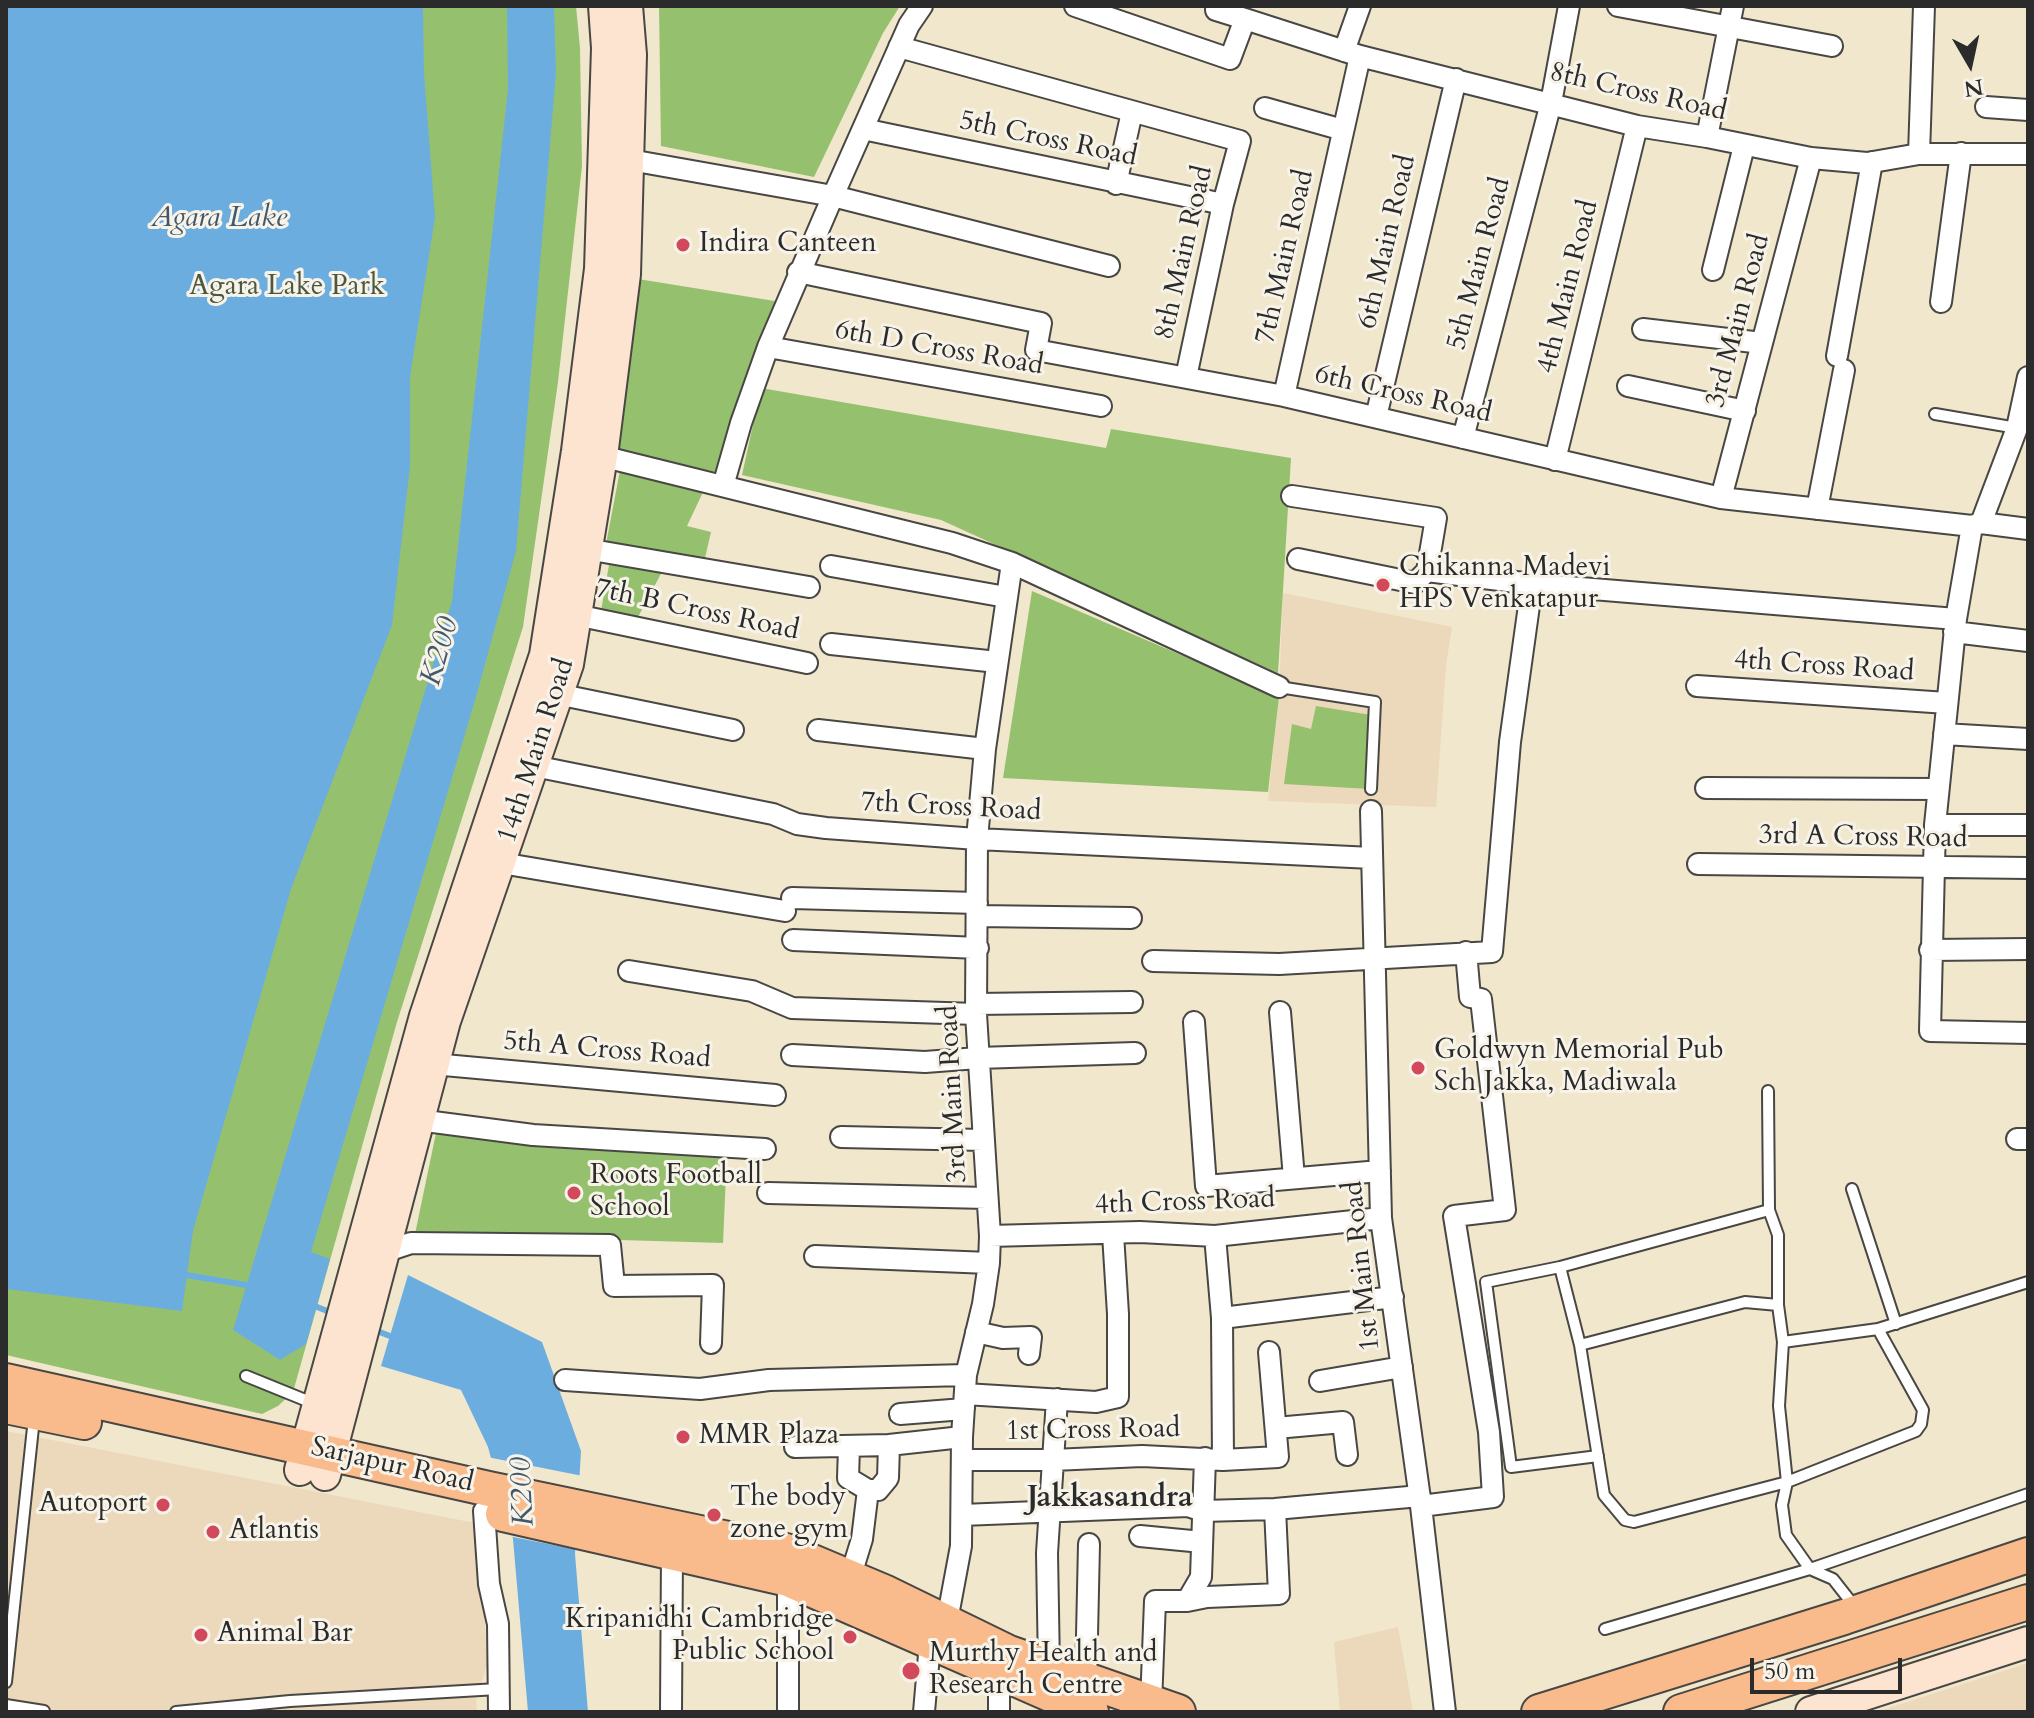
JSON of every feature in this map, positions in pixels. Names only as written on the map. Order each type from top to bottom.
[{"type":"main road","name":"14th Main Road","points":[[315,1461],[339,1369],[418,1120],[445,1021],[568,664],[586,549],[600,269],[607,48],[604,6]]},
{"type":"main road","name":"14th Main Road","points":[[373,1259],[425,1016],[545,655],[590,454],[625,274],[631,55],[627,6]]},
{"type":"main road","name":"14th Main Road","points":[[315,1461],[317,1404],[339,1369]]},
{"type":"main road","name":"Sarjapur Road","points":[[13,1404],[315,1461],[489,1504],[786,1551],[850,1578],[999,1673],[1088,1697],[1164,1708]]},
{"type":"main road","name":"Sarjapur Road","points":[[586,1521],[672,1551],[788,1579],[1049,1667],[1088,1697]]},
{"type":"main road","points":[[1545,1711],[1860,1612],[2028,1555]]},
{"type":"main road","points":[[1681,1712],[2028,1602]]},
{"type":"main road","points":[[1811,1712],[2028,1642]]},
{"type":"street","points":[[723,486],[741,423],[798,272],[909,25],[922,6]]},
{"type":"street","points":[[1075,6],[1230,59],[1245,19]]},
{"type":"street","name":"8th Cross Road","points":[[1217,6],[1216,10],[1352,54],[1637,126],[1744,146],[1811,158],[1872,162],[1919,154],[2028,154]]},
{"type":"street","points":[[1352,54],[1360,6]]},
{"type":"street","name":"5th Main Road","points":[[1463,438],[1551,103],[1569,6]]},
{"type":"street","points":[[1618,6],[1731,15],[1832,46]]},
{"type":"street","points":[[1919,154],[1924,6]]},
{"type":"street","points":[[1707,137],[1731,15]]},
{"type":"street","points":[[899,47],[1132,112],[1116,184]]},
{"type":"street","name":"7th Main Road","points":[[1284,396],[1343,130],[1352,54]]},
{"type":"street","name":"6th Main Road","points":[[1376,417],[1456,79]]},
{"type":"street","points":[[1986,107],[2028,110]]},
{"type":"street","points":[[1265,108],[1343,130]]},
{"type":"street","name":"8th Main Road","points":[[1132,112],[1240,141],[1223,204],[1186,377]]},
{"type":"street","name":"4th Main Road","points":[[1555,460],[1637,126]]},
{"type":"street","name":"5th Cross Road","points":[[863,129],[1223,204]]},
{"type":"street","points":[[1713,270],[1744,146]]},
{"type":"street","points":[[1941,302],[1961,153]]},
{"type":"street","name":"3rd Main Road","points":[[1721,498],[1811,158]]},
{"type":"street","points":[[630,160],[833,196],[1109,266]]},
{"type":"street","points":[[1817,509],[1872,162]]},
{"type":"street","name":"6th Cross Road","points":[[798,272],[1041,323],[1036,350],[1284,396],[1721,498],[2028,529]]},
{"type":"street","points":[[1643,329],[1762,343]]},
{"type":"street","name":"6th D Cross Road","points":[[768,347],[1101,406]]},
{"type":"street","points":[[2028,377],[2017,428],[2019,451],[1977,524],[1955,626],[1935,825],[1930,950],[1930,1031],[2028,1033]]},
{"type":"street","points":[[1628,386],[1745,411]]},
{"type":"street","points":[[590,454],[952,543],[1012,563],[1279,687]]},
{"type":"street","points":[[1292,496],[1436,518],[1427,571],[1415,583],[1298,559]]},
{"type":"street","points":[[586,549],[809,587]]},
{"type":"street","name":"3rd Main Road","points":[[924,1712],[938,1632],[961,1546],[965,1393],[989,1263],[976,1009],[977,839],[985,749],[1012,563]]},
{"type":"street","points":[[831,566],[1006,597]]},
{"type":"street","points":[[1427,571],[1955,626],[2028,641]]},
{"type":"street","points":[[1153,961],[1279,964],[1492,952],[1510,742],[1532,584]]},
{"type":"street","name":"7th B Cross Road","points":[[576,615],[807,663]]},
{"type":"street","name":"7th B Cross Road","points":[[831,644],[997,662]]},
{"type":"street","name":"4th Cross Road","points":[[1697,686],[1947,703]]},
{"type":"street","points":[[557,694],[733,730]]},
{"type":"street","points":[[818,730],[985,749]]},
{"type":"street","points":[[1944,734],[2028,739]]},
{"type":"street","name":"7th Cross Road","points":[[534,766],[773,814],[797,824],[812,826],[977,839],[1372,858]]},
{"type":"street","points":[[1706,788],[1938,789]]},
{"type":"street","name":"1st Main Road","points":[[1371,811],[1381,1218],[1445,1712]]},
{"type":"street","points":[[1935,825],[2028,825]]},
{"type":"street","points":[[501,863],[789,904],[1131,918]]},
{"type":"street","name":"3rd A Cross Road","points":[[1698,864],[2028,868]]},
{"type":"street","points":[[793,940],[978,948]]},
{"type":"street","points":[[1930,950],[2028,949]]},
{"type":"street","points":[[962,1515],[1188,1506],[1203,1511],[1275,1509],[1493,1497],[1489,1432],[1454,1216],[1505,1210],[1481,999],[1470,997],[1466,952]]},
{"type":"street","points":[[629,971],[752,991],[792,1008],[976,1009],[1132,1002]]},
{"type":"street","points":[[1280,1012],[1294,1178]]},
{"type":"street","points":[[1194,1022],[1206,1186],[1380,1171]]},
{"type":"street","points":[[792,1055],[925,1062],[1135,1053]]},
{"type":"street","name":"5th A Cross Road","points":[[433,1064],[775,1095]]},
{"type":"street","points":[[418,1120],[533,1135],[765,1149]]},
{"type":"street","points":[[841,1137],[983,1140]]},
{"type":"street","points":[[768,1193],[987,1198]]},
{"type":"street","name":"4th Cross Road","points":[[990,1236],[1140,1232],[1215,1236],[1381,1218]]},
{"type":"street","points":[[565,1380],[700,1389],[769,1380],[1096,1402],[1118,1397],[1118,1314],[1113,1234]]},
{"type":"street","points":[[1187,1601],[1201,1577],[1203,1511],[1214,1459],[1222,1318],[1215,1236]]},
{"type":"street","points":[[373,1259],[411,1243],[610,1245],[614,1286],[713,1285],[711,1343]]},
{"type":"street","points":[[815,1256],[989,1263]]},
{"type":"street","points":[[1222,1318],[1393,1297]]},
{"type":"street","points":[[976,1332],[1003,1338],[1031,1337],[1029,1354]]},
{"type":"street","points":[[1269,1352],[1276,1428],[1343,1422],[1347,1455]]},
{"type":"street","points":[[1320,1381],[1402,1367]]},
{"type":"street","points":[[900,1414],[965,1393]]},
{"type":"street","points":[[1049,1667],[1047,1553],[1057,1399]]},
{"type":"street","name":"1st Cross Road","points":[[963,1460],[1278,1457],[1276,1428]]},
{"type":"street","points":[[795,1447],[889,1445],[962,1437]]},
{"type":"street","points":[[849,1447],[848,1478],[868,1490],[878,1490],[888,1478],[889,1445]]},
{"type":"street","points":[[850,1578],[862,1539],[868,1490]]},
{"type":"street","points":[[489,1504],[489,1584],[498,1624],[499,1712]]},
{"type":"street","points":[[1164,1708],[1155,1601],[1279,1594],[1275,1509]]},
{"type":"street","points":[[1140,1536],[1202,1542]]},
{"type":"street","points":[[1088,1697],[1089,1544]]},
{"type":"street","points":[[671,1712],[672,1551]]},
{"type":"street","points":[[788,1579],[788,1712]]},
{"type":"street","points":[[999,1673],[999,1712]]},
{"type":"lane","points":[[1935,414],[2017,428]]},
{"type":"lane","points":[[1279,687],[1375,702],[1371,789]]},
{"type":"lane","points":[[1768,1091],[1769,1210],[1778,1235],[1778,1305],[1783,1342],[1779,1406],[1787,1482],[1782,1505],[1786,1535],[1810,1569],[1833,1579],[1860,1612]]},
{"type":"lane","points":[[1852,1189],[1896,1324]]},
{"type":"lane","points":[[1598,1456],[1511,1467],[1486,1282],[1560,1267],[1769,1210]]},
{"type":"lane","points":[[1560,1267],[1580,1345],[1604,1495],[1619,1515],[1634,1522],[1787,1482],[1916,1431],[1921,1424],[1923,1410],[1878,1329]]},
{"type":"lane","points":[[1783,1342],[1878,1329],[2028,1282]]},
{"type":"lane","points":[[1580,1345],[1745,1302],[1778,1305]]},
{"type":"lane","points":[[246,1376],[317,1404]]},
{"type":"lane","points":[[6,1682],[13,1404]]},
{"type":"lane","points":[[1605,1629],[1810,1569],[2028,1494]]},
{"type":"lane","points":[[176,1712],[290,1701],[498,1689]]},
{"type":"lane","points":[[6,1705],[44,1711]]},
{"type":"shaded area","points":[[1283,593],[1452,627],[1446,665],[1436,807],[1268,801],[1279,697]]},
{"type":"shaded area","points":[[6,1431],[480,1524],[487,1666],[476,1699],[477,1712],[6,1712]]},
{"type":"shaded area","points":[[1398,1627],[1413,1712],[1340,1712],[1334,1642]]},
{"type":"shaded area","points":[[2028,1663],[2028,1712],[1876,1712]]},
{"type":"green space","name":"Agara Lake","points":[[6,6],[576,6],[580,48],[582,166],[558,382],[523,627],[397,1022],[293,1392],[278,1406],[262,1414],[6,1355]]},
{"type":"green space","points":[[659,6],[900,6],[883,33],[814,177],[661,146]]},
{"type":"green space","points":[[638,279],[781,302],[716,472],[614,450]]},
{"type":"green space","points":[[761,388],[1106,448],[1111,429],[1291,458],[1278,673],[941,520],[742,475]]},
{"type":"green space","points":[[621,465],[704,490],[687,526],[711,532],[705,558],[606,544]]},
{"type":"green space","points":[[610,559],[664,568],[638,617],[601,611]]},
{"type":"green space","points":[[1032,591],[1279,697],[1268,792],[1003,778]]},
{"type":"green space","points":[[1316,706],[1371,715],[1369,789],[1284,784],[1292,724],[1311,729]]},
{"type":"green space","name":"Roots Football School","points":[[436,1133],[727,1152],[723,1243],[415,1234]]},
{"type":"water","name":"Agara Lake","points":[[6,6],[423,6],[424,73],[435,217],[410,377],[410,466],[392,625],[291,889],[193,1231],[182,1311],[6,1289]]},
{"type":"water","points":[[507,6],[554,6],[556,73],[516,551],[476,697],[311,1252],[330,1259],[306,1344],[280,1360],[233,1330],[452,601],[508,89]]},
{"type":"water","points":[[408,1275],[542,1342],[581,1451],[575,1554],[588,1712],[528,1712],[513,1539],[488,1447],[461,1390],[381,1366]]},
{"type":"pier","points":[[487,1457],[583,1476],[579,1550],[508,1536]]},
{"type":"waterway","name":"K200","points":[[180,1274],[252,1286]]},
{"type":"waterway","name":"K200","points":[[312,1305],[335,1314]]},
{"type":"waterway","name":"K200","points":[[372,1329],[395,1338]]},
{"type":"place","name":"Indira Canteen","points":[[683,245]]},
{"type":"place","name":"Chikanna Madevi HPS Venkatapur","points":[[1383,585]]},
{"type":"place","name":"Goldwyn Memorial Pub Sch Jakka, Madiwala","points":[[1418,1068]]},
{"type":"place","name":"Roots Football School","points":[[574,1193]]},
{"type":"place","name":"MMR Plaza","points":[[683,1437]]},
{"type":"place","name":"Autoport","points":[[163,1505]]},
{"type":"place","name":"The body zone gym","points":[[714,1515]]},
{"type":"place","name":"Atlantis","points":[[213,1532]]},
{"type":"place","name":"Animal Bar","points":[[201,1635]]},
{"type":"place","name":"Kripanidhi Cambridge Public School","points":[[850,1637]]},
{"type":"place","name":"Murthy Health and Research Centre","points":[[911,1671]]},
{"type":"district","name":"Jakkasandra","points":[[1110,1499]]},
{"type":"park label","name":"Agara Lake Park","points":[[287,288]]}]
